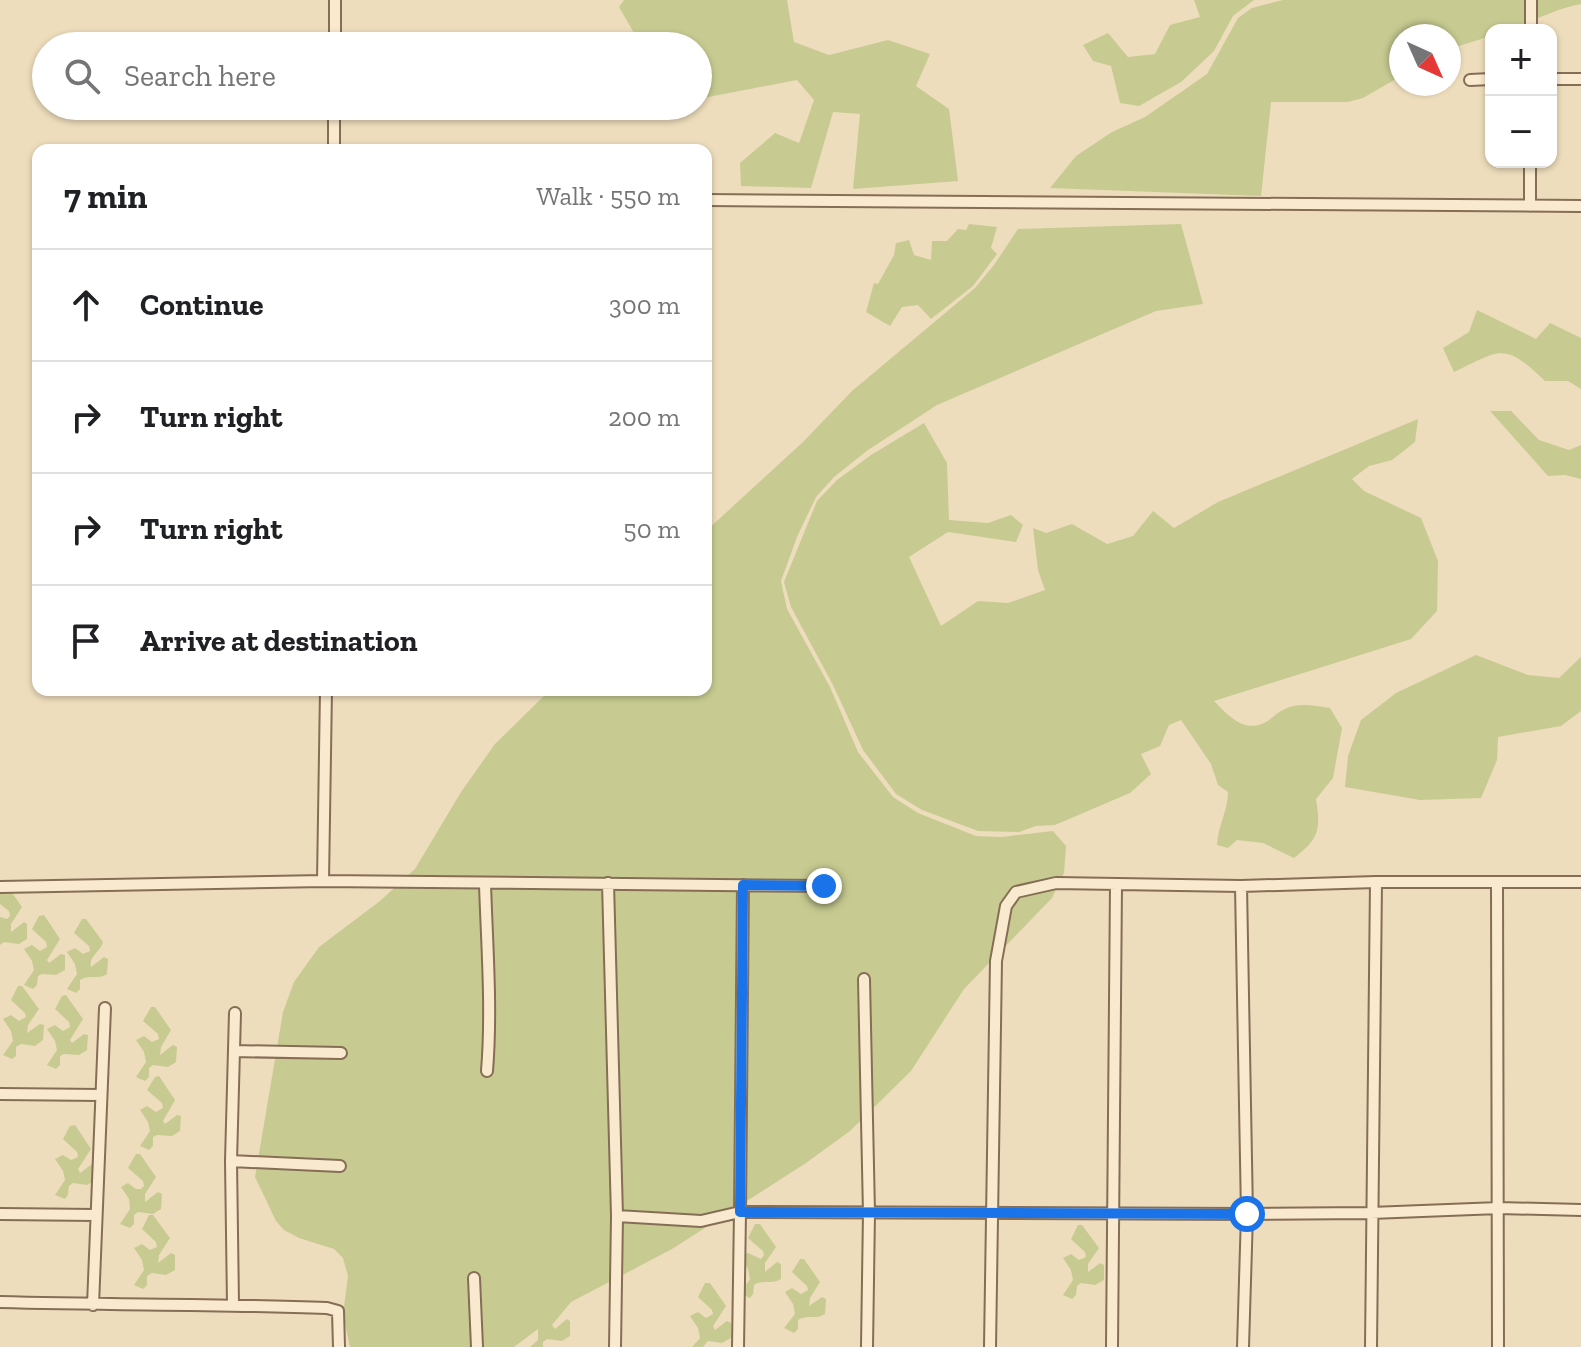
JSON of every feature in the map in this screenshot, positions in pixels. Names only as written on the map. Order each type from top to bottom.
[{"type":"street","points":[[335,0],[335,32]]},
{"type":"street","points":[[1531,0],[1531,24]]},
{"type":"street","points":[[1470,80],[1485,79]]},
{"type":"street","points":[[1557,79],[1581,79]]},
{"type":"street","points":[[334,120],[334,144]]},
{"type":"street","points":[[1530,168],[1530,206]]},
{"type":"street","points":[[712,200],[1581,206]]},
{"type":"street","points":[[323,881],[326,696]]},
{"type":"street","points":[[0,887],[323,881],[824,886]]},
{"type":"street","points":[[1371,1347],[1376,882]]},
{"type":"street","points":[[990,1347],[996,961],[1006,906],[1016,892],[1056,883],[1241,886],[1376,882],[1581,882]]},
{"type":"street","points":[[608,883],[617,1216],[615,1347]]},
{"type":"street","points":[[1497,883],[1498,1347]]},
{"type":"street","points":[[485,884],[490,1011],[487,1071]]},
{"type":"street","points":[[738,1347],[743,885]]},
{"type":"street","points":[[1112,1347],[1116,885]]},
{"type":"street","points":[[1241,886],[1247,1214],[1243,1347]]},
{"type":"street","points":[[864,979],[869,1213],[867,1347]]},
{"type":"street","points":[[93,1305],[105,1008]]},
{"type":"street","points":[[233,1304],[231,1161],[235,1013]]},
{"type":"street","points":[[234,1051],[341,1053]]},
{"type":"street","points":[[0,1094],[101,1095]]},
{"type":"street","points":[[231,1161],[340,1166]]},
{"type":"street","points":[[617,1216],[701,1221],[740,1212],[1247,1214],[1499,1208],[1581,1210]]},
{"type":"street","points":[[0,1214],[96,1215]]},
{"type":"street","points":[[474,1278],[477,1347]]},
{"type":"street","points":[[0,1302],[327,1308],[338,1311],[339,1347]]},
{"type":"green space","points":[[624,0],[787,0],[794,42],[829,55],[888,40],[930,54],[916,86],[949,109],[958,181],[853,189],[860,114],[833,112],[811,188],[741,186],[740,163],[775,133],[799,143],[814,100],[797,80],[712,96],[712,32],[633,32],[619,7]]},
{"type":"green space","points":[[1194,0],[1254,0],[1233,16],[1214,51],[1181,82],[1139,106],[1120,103],[1111,66],[1093,61],[1083,45],[1108,33],[1128,57],[1155,54],[1170,25],[1200,17]]},
{"type":"green space","points":[[1283,0],[1581,0],[1581,4],[1522,24],[1485,24],[1485,38],[1461,45],[1461,24],[1389,24],[1389,83],[1363,98],[1348,102],[1271,102],[1261,196],[1050,188],[1076,156],[1112,132],[1145,117],[1207,74],[1238,18],[1252,8]]},
{"type":"green space","points":[[969,224],[997,227],[991,248],[997,254],[973,286],[931,319],[918,305],[902,307],[890,326],[866,312],[874,283],[878,284],[894,255],[896,243],[909,240],[914,255],[931,260],[932,241],[947,241],[958,229],[966,230]]},
{"type":"green space","points":[[1181,224],[1203,304],[1156,311],[937,405],[868,450],[834,477],[816,497],[781,581],[787,609],[830,687],[858,752],[893,797],[918,813],[976,836],[1002,837],[1053,831],[1066,846],[1064,873],[1052,898],[964,989],[911,1071],[850,1131],[672,1249],[571,1302],[552,1325],[555,1329],[567,1319],[570,1321],[570,1336],[562,1341],[547,1339],[543,1347],[530,1347],[538,1340],[538,1329],[514,1347],[350,1347],[343,1314],[348,1276],[343,1258],[334,1249],[284,1230],[276,1221],[255,1177],[283,1012],[294,982],[319,947],[380,901],[415,869],[461,792],[495,744],[544,696],[712,696],[712,525],[803,442],[852,391],[975,288],[1018,229]]},
{"type":"green space","points":[[1477,310],[1536,339],[1550,323],[1581,338],[1581,389],[1568,381],[1545,381],[1520,360],[1502,353],[1454,372],[1443,348],[1469,332]]},
{"type":"green space","points":[[1490,411],[1511,411],[1539,440],[1569,450],[1581,445],[1581,479],[1565,475],[1548,476]]},
{"type":"green space","points":[[1418,419],[1415,442],[1392,460],[1369,466],[1352,479],[1364,491],[1421,518],[1438,561],[1437,611],[1411,639],[1214,701],[1236,721],[1249,726],[1264,723],[1282,710],[1308,705],[1330,708],[1342,728],[1333,778],[1316,799],[1316,833],[1309,845],[1294,858],[1263,843],[1237,840],[1228,848],[1217,845],[1228,792],[1218,785],[1211,764],[1181,720],[1169,725],[1160,746],[1141,754],[1151,774],[1130,793],[1055,825],[1036,826],[1019,832],[978,831],[922,810],[896,794],[863,750],[833,685],[791,607],[784,582],[817,501],[837,480],[871,455],[924,423],[947,463],[949,520],[988,523],[1011,515],[1023,525],[1016,542],[948,532],[909,557],[941,626],[978,601],[1008,603],[1045,590],[1038,570],[1033,528],[1046,533],[1072,524],[1107,544],[1133,536],[1153,511],[1174,528],[1218,502]]},
{"type":"green space","points":[[1476,655],[1528,675],[1559,678],[1581,657],[1581,711],[1561,726],[1498,737],[1497,760],[1481,798],[1420,800],[1345,787],[1348,756],[1361,720],[1396,693]]},
{"type":"green space","points":[[6,884],[22,907],[11,924],[11,932],[24,922],[27,924],[27,939],[19,944],[4,942],[0,945],[0,917],[7,919],[10,916],[9,911],[0,904],[0,887]]},
{"type":"green space","points":[[44,915],[60,939],[47,960],[49,963],[61,954],[65,955],[65,970],[56,975],[38,976],[33,989],[24,985],[34,970],[24,949],[32,945],[40,951],[47,947],[46,942],[32,929],[39,916]]},
{"type":"green space","points":[[82,919],[86,919],[103,942],[91,960],[91,967],[104,957],[108,959],[107,974],[80,980],[80,989],[76,993],[67,989],[77,974],[67,952],[75,948],[83,954],[90,951],[89,946],[74,933]]},
{"type":"green space","points":[[18,986],[22,986],[39,1009],[28,1025],[27,1033],[40,1024],[44,1025],[43,1040],[35,1046],[21,1044],[16,1047],[16,1056],[12,1059],[3,1055],[13,1041],[3,1019],[11,1015],[19,1021],[26,1017],[11,1000]]},
{"type":"green space","points":[[66,995],[83,1019],[70,1040],[72,1043],[84,1034],[88,1035],[87,1050],[79,1055],[60,1056],[60,1065],[56,1069],[47,1065],[57,1050],[47,1029],[55,1025],[63,1031],[70,1027],[69,1022],[55,1009],[62,996]]},
{"type":"green space","points":[[151,1007],[155,1007],[171,1030],[160,1055],[173,1045],[177,1047],[176,1062],[168,1067],[153,1065],[145,1081],[136,1077],[146,1062],[136,1040],[144,1036],[152,1042],[159,1039],[158,1034],[143,1021]]},
{"type":"green space","points":[[159,1076],[175,1100],[163,1121],[165,1124],[177,1115],[181,1116],[180,1131],[172,1136],[153,1137],[153,1146],[149,1150],[140,1146],[150,1131],[140,1110],[147,1106],[156,1112],[163,1108],[162,1103],[147,1090]]},
{"type":"green space","points":[[75,1125],[91,1149],[78,1169],[80,1173],[92,1164],[96,1165],[96,1180],[87,1185],[73,1183],[65,1199],[55,1195],[65,1180],[55,1159],[63,1155],[71,1160],[78,1157],[77,1152],[63,1139],[70,1126]]},
{"type":"green space","points":[[136,1154],[140,1154],[156,1177],[145,1194],[145,1202],[158,1192],[162,1194],[161,1209],[153,1214],[138,1212],[130,1228],[120,1224],[130,1209],[129,1199],[121,1187],[128,1183],[136,1189],[144,1186],[143,1181],[128,1168]]},
{"type":"green space","points":[[149,1215],[153,1215],[170,1238],[159,1255],[158,1263],[171,1253],[175,1255],[175,1270],[166,1275],[152,1273],[147,1276],[147,1285],[143,1289],[134,1285],[144,1270],[134,1248],[142,1244],[150,1250],[157,1247],[156,1242],[142,1229]]},
{"type":"green space","points":[[755,1224],[760,1224],[776,1247],[765,1263],[765,1272],[777,1262],[781,1264],[781,1279],[754,1285],[750,1298],[740,1293],[750,1279],[740,1257],[748,1253],[761,1259],[764,1255],[748,1238]]},
{"type":"green space","points":[[1078,1225],[1082,1225],[1099,1248],[1088,1264],[1088,1272],[1100,1263],[1104,1265],[1104,1280],[1095,1285],[1081,1283],[1072,1299],[1063,1295],[1073,1280],[1063,1258],[1071,1254],[1079,1260],[1086,1257],[1085,1252],[1071,1239]]},
{"type":"green space","points":[[800,1259],[804,1259],[820,1282],[810,1298],[809,1306],[822,1297],[826,1299],[825,1314],[798,1320],[798,1329],[794,1333],[784,1328],[795,1314],[785,1292],[792,1288],[801,1294],[808,1290],[792,1272]]},
{"type":"green space","points":[[705,1283],[710,1283],[726,1306],[713,1326],[715,1330],[727,1321],[731,1323],[731,1338],[722,1343],[708,1341],[703,1347],[692,1347],[700,1338],[690,1316],[698,1312],[706,1318],[713,1314],[698,1297]]},
{"type":"route","points":[[824,886],[743,885],[740,1212],[1247,1214]]}]
